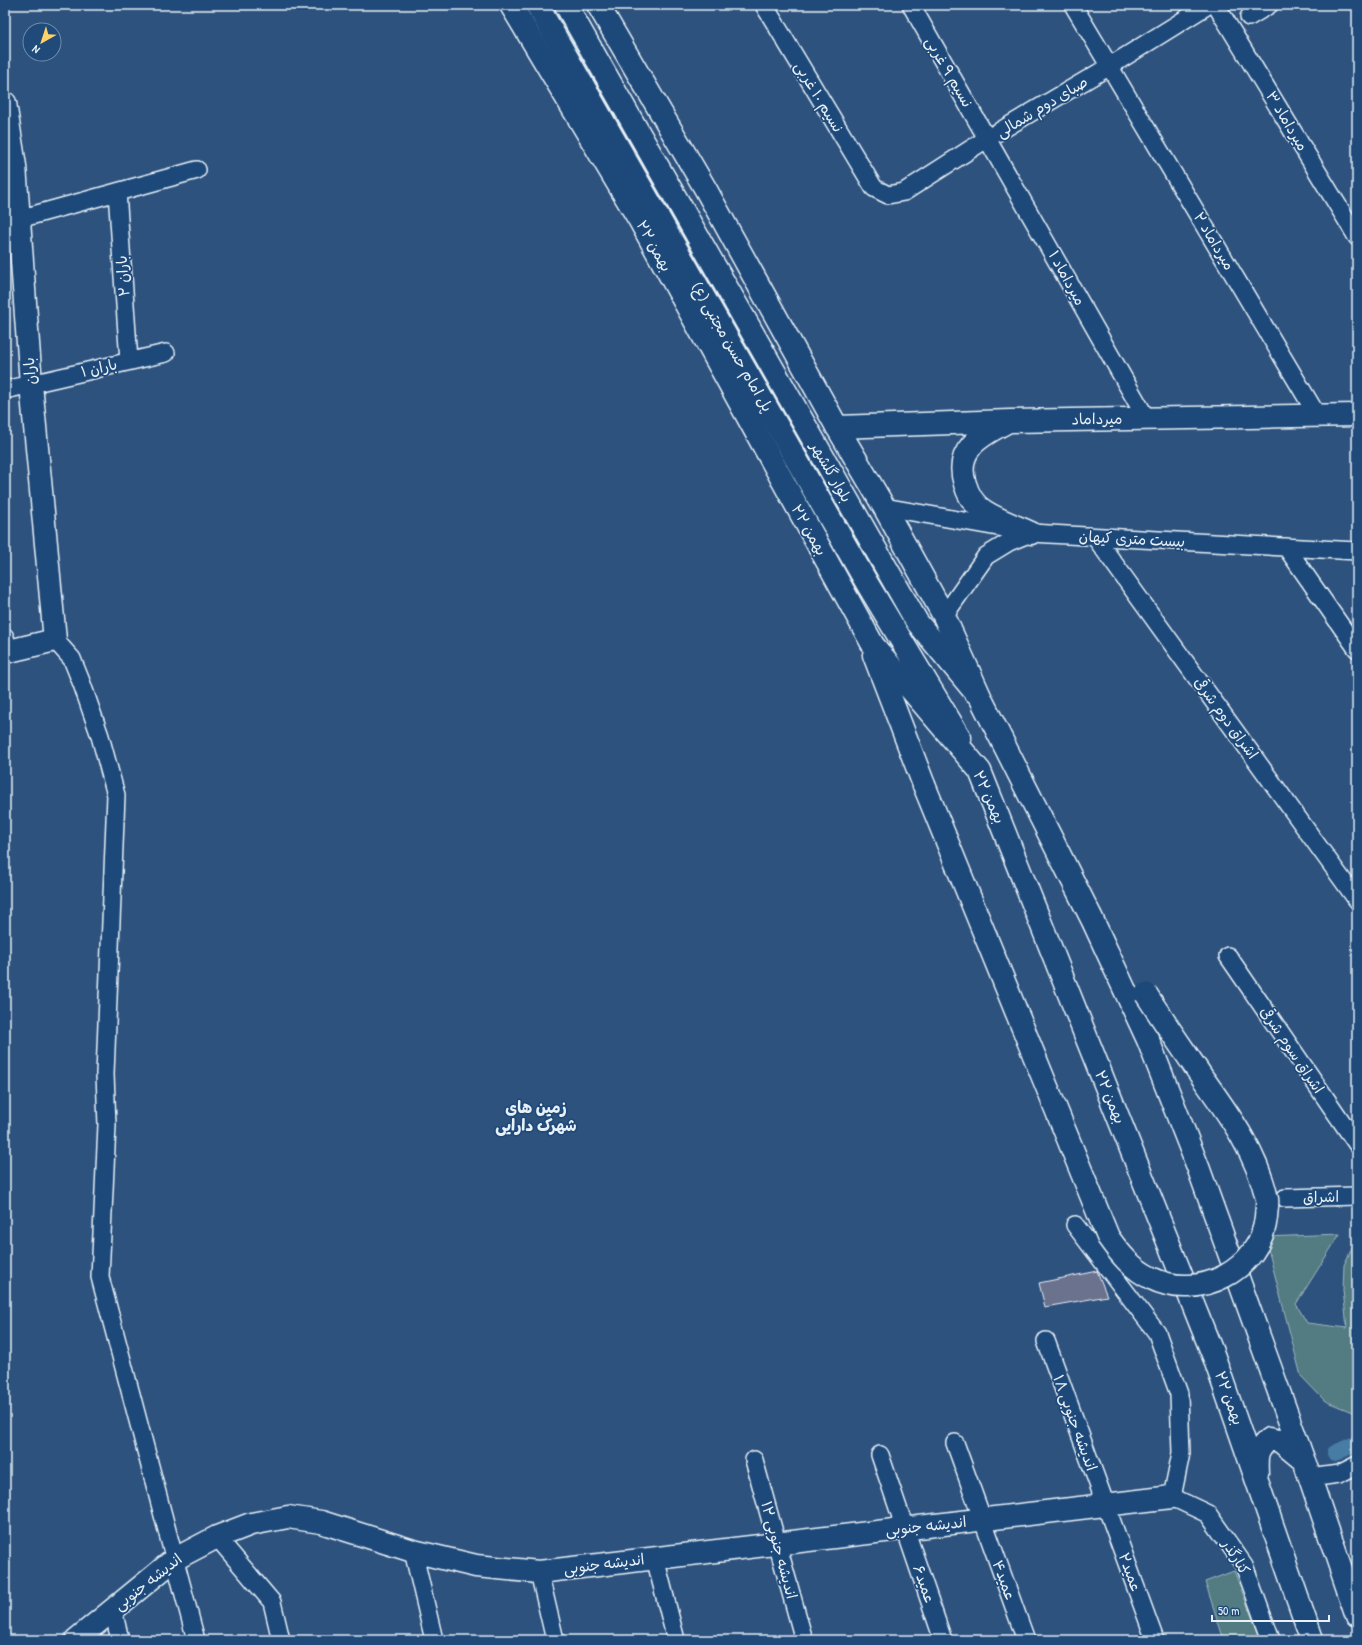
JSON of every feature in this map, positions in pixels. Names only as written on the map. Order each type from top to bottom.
[{"type":"main road","name":"۲۲ بهمن","points":[[511,5],[639,219],[873,645],[980,772],[1211,1350],[1257,1477],[1312,1640]]},
{"type":"main road","name":"پل امام حسن مجتبی (ع)","points":[[537,5],[868,585],[980,772]]},
{"type":"main road","name":"بلوار گلشهر","points":[[566,5],[917,622],[983,703]]},
{"type":"main road","points":[[602,7],[944,616],[983,703],[1075,888],[1151,1048],[1198,1167],[1307,1470],[1357,1616]]},
{"type":"main road","name":"باران","points":[[5,103],[15,166],[31,384],[55,640]]},
{"type":"main road","name":"میرداماد","points":[[837,427],[1010,421],[1357,414]]},
{"type":"main road","points":[[1010,421],[980,436],[966,453],[961,472],[968,495],[983,510],[1031,533]]},
{"type":"main road","points":[[864,629],[924,785],[1108,1237],[1134,1269],[1152,1279],[1183,1286],[1210,1282],[1233,1272],[1252,1254],[1265,1231],[1267,1201],[1254,1158],[1237,1127],[1075,888]]},
{"type":"main road","points":[[6,647],[55,640]]},
{"type":"main road","points":[[1257,1477],[1256,1457],[1260,1447],[1269,1439],[1280,1441],[1307,1470]]},
{"type":"main road","name":"اندیشه جنوبی","points":[[76,1640],[175,1559],[217,1537],[251,1524],[288,1517],[321,1522],[413,1551],[476,1566],[539,1572],[1172,1497]]},
{"type":"street","name":"نسیم ۱۰ غربی","points":[[764,5],[874,188]]},
{"type":"street","name":"نسیم ۹ غربی","points":[[911,5],[988,138]]},
{"type":"street","name":"میرداماد ۲","points":[[1073,5],[1317,415]]},
{"type":"street","name":"صبای دوم شمالی","points":[[874,188],[888,195],[904,192],[988,138],[1110,66],[1208,5]]},
{"type":"street","name":"میرداماد ۳","points":[[1216,5],[1357,237]]},
{"type":"street","points":[[1248,17],[1269,5]]},
{"type":"street","name":"میرداماد ۱","points":[[988,138],[1146,418]]},
{"type":"street","points":[[19,219],[197,170]]},
{"type":"street","name":"باران ۲","points":[[117,192],[129,361]]},
{"type":"street","name":"باران ۱","points":[[5,390],[166,353]]},
{"type":"street","points":[[884,507],[1031,533]]},
{"type":"street","name":"بیست متری کیهان","points":[[944,616],[986,556],[1009,542],[1031,533],[1357,551]]},
{"type":"street","name":"اشراق دوم شرقی","points":[[1095,537],[1357,900]]},
{"type":"street","points":[[1286,548],[1357,648]]},
{"type":"street","points":[[55,640],[72,659],[82,684],[100,736],[116,795],[105,1074],[107,1125],[100,1277],[196,1640]]},
{"type":"street","name":"اشراق سوم شرقی","points":[[1228,956],[1357,1144]]},
{"type":"street","name":"اشراق","points":[[1285,1198],[1357,1196]]},
{"type":"street","points":[[1075,1225],[1157,1333],[1178,1394],[1181,1453],[1172,1497]]},
{"type":"street","name":"اندیشه جنوبی ۱۸","points":[[1046,1341],[1104,1505]]},
{"type":"street","name":"عمید۴","points":[[955,1443],[1026,1640]]},
{"type":"street","name":"عمید۶","points":[[880,1455],[943,1640]]},
{"type":"street","name":"اندیشه جنوبی ۱۲","points":[[754,1460],[804,1640]]},
{"type":"street","points":[[1307,1470],[1339,1474],[1357,1465]]},
{"type":"street","name":"کنارگذر","points":[[1172,1497],[1208,1514],[1244,1565],[1271,1640]]},
{"type":"street","name":"عمید۲","points":[[1104,1505],[1155,1640]]},
{"type":"street","points":[[217,1537],[272,1602],[281,1640]]},
{"type":"street","points":[[413,1551],[434,1640]]},
{"type":"street","points":[[655,1558],[676,1640]]},
{"type":"street","points":[[539,1572],[555,1640]]},
{"type":"street","points":[[113,1610],[120,1640]]},
{"type":"green space","points":[[1340,1234],[1296,1304],[1307,1323],[1347,1328],[1343,1290],[1344,1265],[1357,1237],[1357,1412],[1352,1412],[1325,1401],[1301,1376],[1265,1237]]},
{"type":"green space","points":[[1234,1571],[1261,1640],[1224,1640],[1205,1582]]},
{"type":"building","points":[[1097,1271],[1107,1296],[1045,1307],[1039,1283]]},
{"type":"waterway","points":[[1335,1453],[1357,1443]]},
{"type":"district","name":"زمین های شهرک دارایی","points":[[536,1116]]}]
